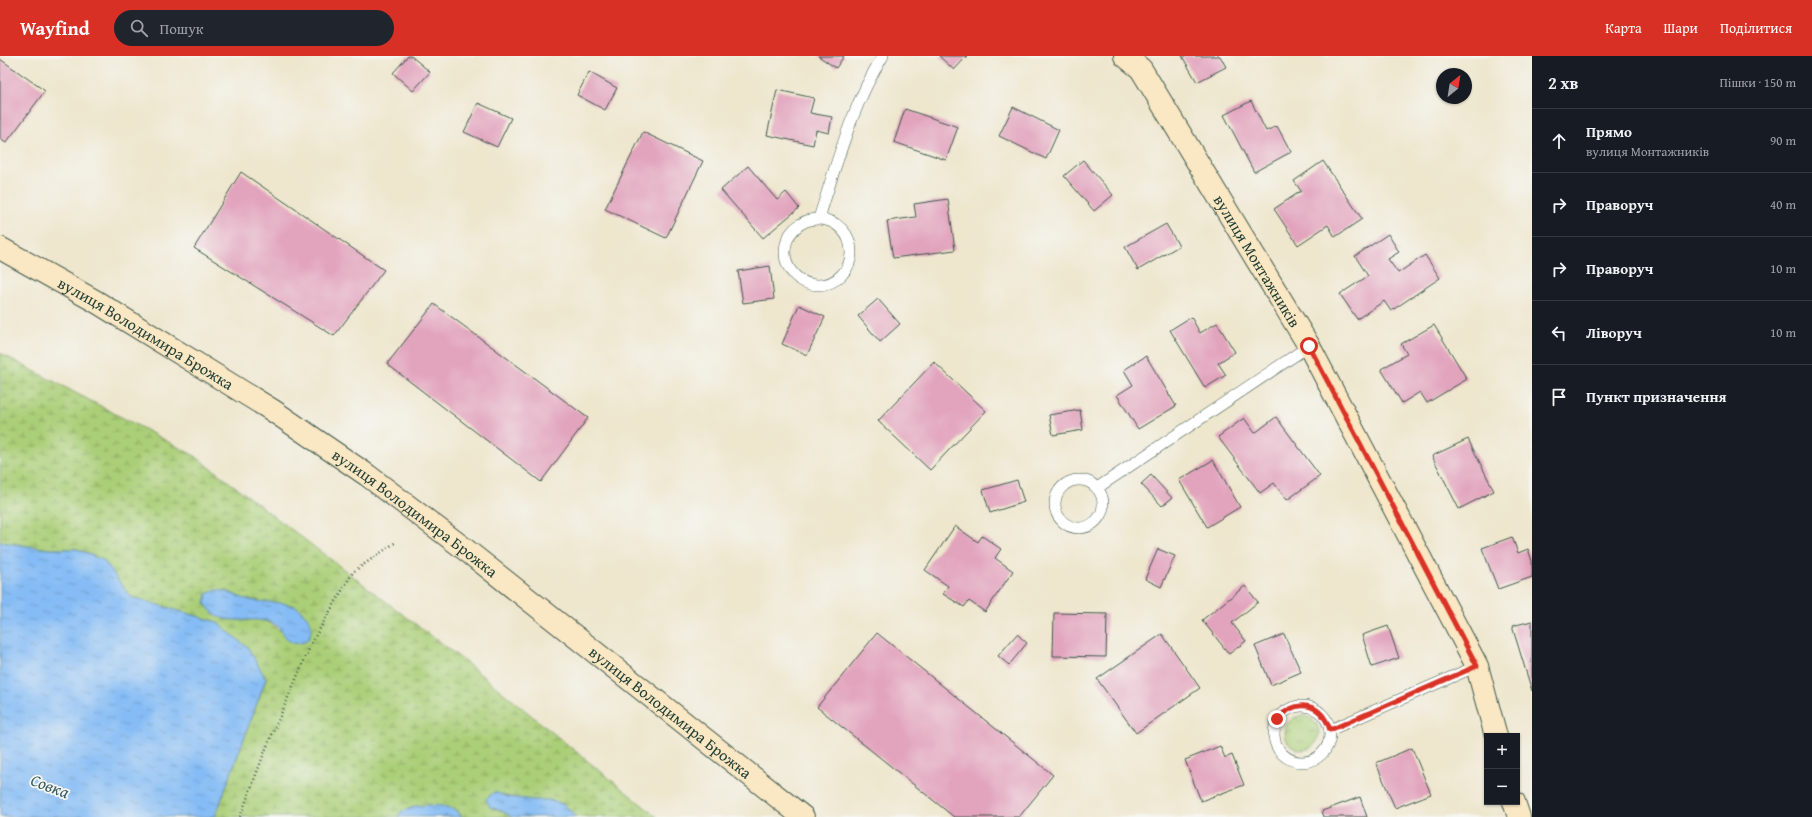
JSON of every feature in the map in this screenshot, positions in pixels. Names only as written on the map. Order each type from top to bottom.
[{"type":"main road","name":"вулиця Монтажників","points":[[1125,56],[1141,69],[1309,346],[1477,666],[1495,733]]},
{"type":"main road","name":"вулиця Володимира Брожка","points":[[0,248],[95,301],[265,405],[367,475],[466,550],[803,817]]},
{"type":"main road","points":[[1515,805],[1519,817]]},
{"type":"lane","points":[[819,218],[852,117],[875,69],[883,56]]},
{"type":"lane","points":[[819,218],[830,221],[840,227],[847,236],[851,247],[850,259],[846,270],[833,281],[818,285],[807,284],[798,279],[790,271],[784,251],[786,241],[791,231],[799,224],[808,220],[819,218]]},
{"type":"lane","points":[[1097,488],[1309,346]]},
{"type":"lane","points":[[1083,480],[1097,488],[1103,503],[1099,518],[1086,528],[1078,529],[1063,523],[1058,517],[1055,509],[1055,502],[1061,487],[1068,483],[1083,480]]},
{"type":"lane","points":[[1330,730],[1477,666]]},
{"type":"lane","points":[[1304,705],[1313,708],[1324,717],[1330,730],[1330,739],[1324,752],[1312,761],[1293,761],[1284,756],[1277,748],[1273,739],[1277,719],[1284,711],[1293,707],[1304,705]]},
{"type":"path","points":[[240,817],[265,751],[312,642],[354,572],[396,542]]},
{"type":"green space","points":[[0,353],[195,456],[464,661],[657,817],[576,817],[565,805],[551,800],[533,800],[508,797],[494,792],[490,807],[502,811],[512,817],[462,817],[458,811],[416,807],[401,812],[398,817],[215,817],[266,679],[217,622],[131,597],[103,560],[77,549],[48,549],[0,542]],"holes":[[[226,590],[243,599],[297,607],[280,631],[271,623],[261,620],[222,618],[213,613],[205,603]]]},
{"type":"green space","points":[[1299,716],[1305,716],[1309,717],[1316,723],[1319,733],[1318,740],[1312,747],[1305,750],[1299,750],[1295,749],[1288,743],[1285,736],[1285,730],[1286,726],[1292,719]]},
{"type":"water","name":"Совка","points":[[0,542],[48,549],[77,549],[103,560],[131,597],[217,622],[249,649],[266,679],[215,817],[0,817]]},
{"type":"water","points":[[215,590],[224,591],[250,600],[287,604],[297,607],[309,619],[311,625],[311,631],[307,641],[293,643],[289,641],[279,628],[270,622],[261,620],[234,620],[218,616],[211,611],[205,603],[207,594]]},
{"type":"water","points":[[494,792],[508,797],[533,800],[550,800],[565,805],[576,817],[512,817],[502,811],[490,807],[486,799]]},
{"type":"water","points":[[416,806],[443,806],[459,813],[462,817],[398,817],[401,812]]},
{"type":"building","points":[[408,56],[411,56],[430,72],[413,91],[393,73]]},
{"type":"building","points":[[818,56],[844,56],[836,68]]},
{"type":"building","points":[[939,56],[967,56],[954,70]]},
{"type":"building","points":[[1182,56],[1220,56],[1226,67],[1197,82]]},
{"type":"building","points":[[0,59],[45,91],[6,143],[0,139]]},
{"type":"building","points":[[589,72],[617,88],[605,110],[577,95]]},
{"type":"building","points":[[777,90],[814,98],[810,113],[832,117],[829,133],[816,130],[813,145],[767,135]]},
{"type":"building","points":[[1251,101],[1266,131],[1277,126],[1291,152],[1254,172],[1224,115]]},
{"type":"building","points":[[478,103],[511,118],[497,147],[464,132]]},
{"type":"building","points":[[1013,107],[1059,130],[1046,159],[999,136]]},
{"type":"building","points":[[905,109],[958,127],[946,160],[894,142]]},
{"type":"building","points":[[643,132],[703,161],[666,238],[605,209]]},
{"type":"building","points":[[1083,160],[1113,195],[1094,211],[1064,176]]},
{"type":"building","points":[[1323,161],[1362,219],[1335,237],[1328,225],[1298,245],[1274,209],[1301,191],[1294,181]]},
{"type":"building","points":[[748,166],[777,200],[786,192],[799,208],[763,238],[721,190]]},
{"type":"building","points":[[241,172],[384,270],[334,336],[194,248]]},
{"type":"building","points":[[948,199],[955,250],[893,258],[887,221],[916,217],[914,204]]},
{"type":"building","points":[[1166,224],[1179,246],[1138,270],[1125,247]]},
{"type":"building","points":[[1388,234],[1399,252],[1388,259],[1398,273],[1425,255],[1440,278],[1391,311],[1384,301],[1357,319],[1340,294],[1368,276],[1355,256]]},
{"type":"building","points":[[770,266],[774,299],[743,303],[738,271]]},
{"type":"building","points":[[878,299],[900,324],[880,342],[858,316]]},
{"type":"building","points":[[434,304],[588,418],[541,482],[387,364]]},
{"type":"building","points":[[799,305],[825,317],[807,355],[782,344]]},
{"type":"building","points":[[1191,317],[1200,333],[1217,323],[1235,352],[1218,363],[1226,375],[1205,388],[1170,330]]},
{"type":"building","points":[[1434,325],[1467,379],[1427,403],[1420,392],[1402,403],[1381,369],[1407,354],[1401,344]]},
{"type":"building","points":[[1146,356],[1176,406],[1138,429],[1117,395],[1133,385],[1124,370]]},
{"type":"building","points":[[934,362],[986,411],[930,470],[878,421]]},
{"type":"building","points":[[1080,410],[1083,430],[1053,435],[1049,415]]},
{"type":"building","points":[[1276,417],[1320,476],[1287,500],[1274,483],[1260,493],[1218,437],[1244,418],[1255,433]]},
{"type":"building","points":[[1468,439],[1494,491],[1459,509],[1432,456]]},
{"type":"building","points":[[1213,460],[1240,507],[1207,527],[1179,480]]},
{"type":"building","points":[[1151,475],[1172,498],[1162,506],[1141,484]]},
{"type":"building","points":[[1017,480],[1024,502],[990,513],[983,490]]},
{"type":"building","points":[[955,526],[978,542],[982,536],[1001,549],[995,558],[1013,571],[985,612],[969,601],[964,607],[943,594],[948,586],[925,570]]},
{"type":"building","points":[[1512,537],[1518,553],[1528,549],[1532,561],[1532,577],[1498,589],[1482,548]]},
{"type":"building","points":[[1158,549],[1175,556],[1161,587],[1145,579]]},
{"type":"building","points":[[1245,586],[1258,602],[1232,623],[1246,641],[1229,654],[1202,620]]},
{"type":"building","points":[[1054,613],[1107,614],[1106,657],[1053,656]]},
{"type":"building","points":[[1532,621],[1532,691],[1512,626]]},
{"type":"building","points":[[1388,626],[1399,658],[1372,667],[1362,635]]},
{"type":"building","points":[[877,633],[1053,775],[1019,817],[954,817],[817,707]]},
{"type":"building","points":[[1017,634],[1027,643],[1009,665],[998,656]]},
{"type":"building","points":[[1162,634],[1200,688],[1136,733],[1097,679]]},
{"type":"building","points":[[1284,634],[1301,672],[1271,685],[1255,646]]},
{"type":"building","points":[[1220,746],[1225,758],[1232,755],[1244,785],[1201,801],[1185,760]]},
{"type":"building","points":[[1412,748],[1431,794],[1395,808],[1376,763]]},
{"type":"building","points":[[1360,797],[1367,817],[1324,817],[1322,811]]},
{"type":"route","points":[[1277,719],[1284,711],[1293,707],[1304,705],[1321,713],[1327,721],[1330,730],[1477,666],[1309,346]]}]
